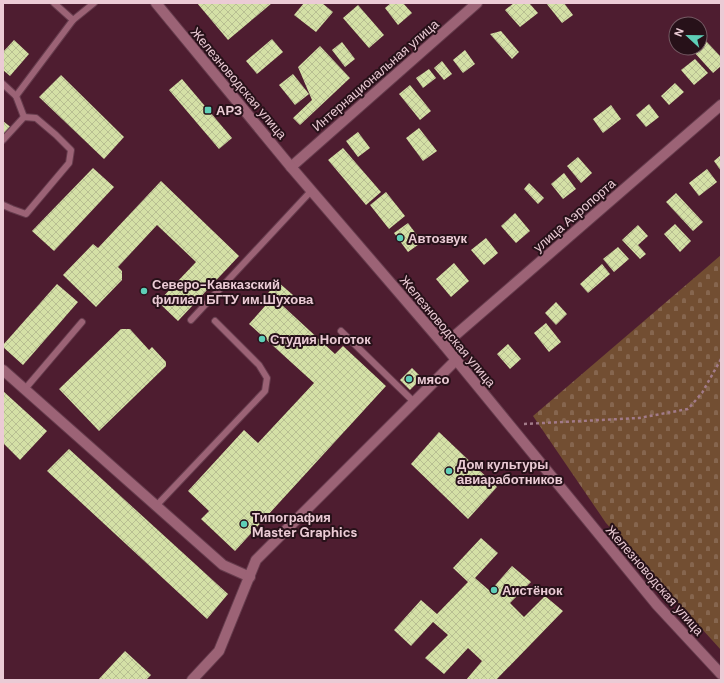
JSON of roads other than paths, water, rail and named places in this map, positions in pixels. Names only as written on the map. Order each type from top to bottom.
[{"type":"street","name":"Железноводская улица","points":[[156,3],[291,166],[444,345],[657,605],[721,674]]},
{"type":"street","name":"Интернациональная улица","points":[[291,166],[477,3]]},
{"type":"street","name":"улица Аэропорта","points":[[444,345],[721,105]]},
{"type":"street","points":[[192,680],[219,651],[256,560],[456,360]]},
{"type":"street","points":[[3,370],[223,565],[250,577]]},
{"type":"lane","points":[[54,3],[73,20]]},
{"type":"lane","points":[[16,96],[73,20],[94,3]]},
{"type":"lane","points":[[3,84],[16,96],[24,117]]},
{"type":"lane","points":[[3,140],[24,117]]},
{"type":"lane","points":[[3,205],[26,214],[70,163],[71,150],[56,135],[36,118],[24,117]]},
{"type":"lane","points":[[191,320],[312,190]]},
{"type":"lane","points":[[156,506],[265,391],[267,378],[259,365],[215,321]]},
{"type":"lane","points":[[25,389],[82,322]]},
{"type":"lane","points":[[341,331],[414,402]]},
{"type":"place","name":"АРЗ","points":[[208,110]]},
{"type":"place","name":"Автозвук","points":[[400,238]]},
{"type":"place","name":"Северо-Кавказский филиал БГТУ им.Шухова","points":[[144,291]]},
{"type":"place","name":"Студия Ноготок","points":[[262,339]]},
{"type":"place","name":"мясо","points":[[409,379]]},
{"type":"place","name":"Дом культуры авиаработников","points":[[449,471]]},
{"type":"place","name":"Типография Master Graphics","points":[[244,524]]},
{"type":"place","name":"Аистёнок","points":[[494,590]]}]
